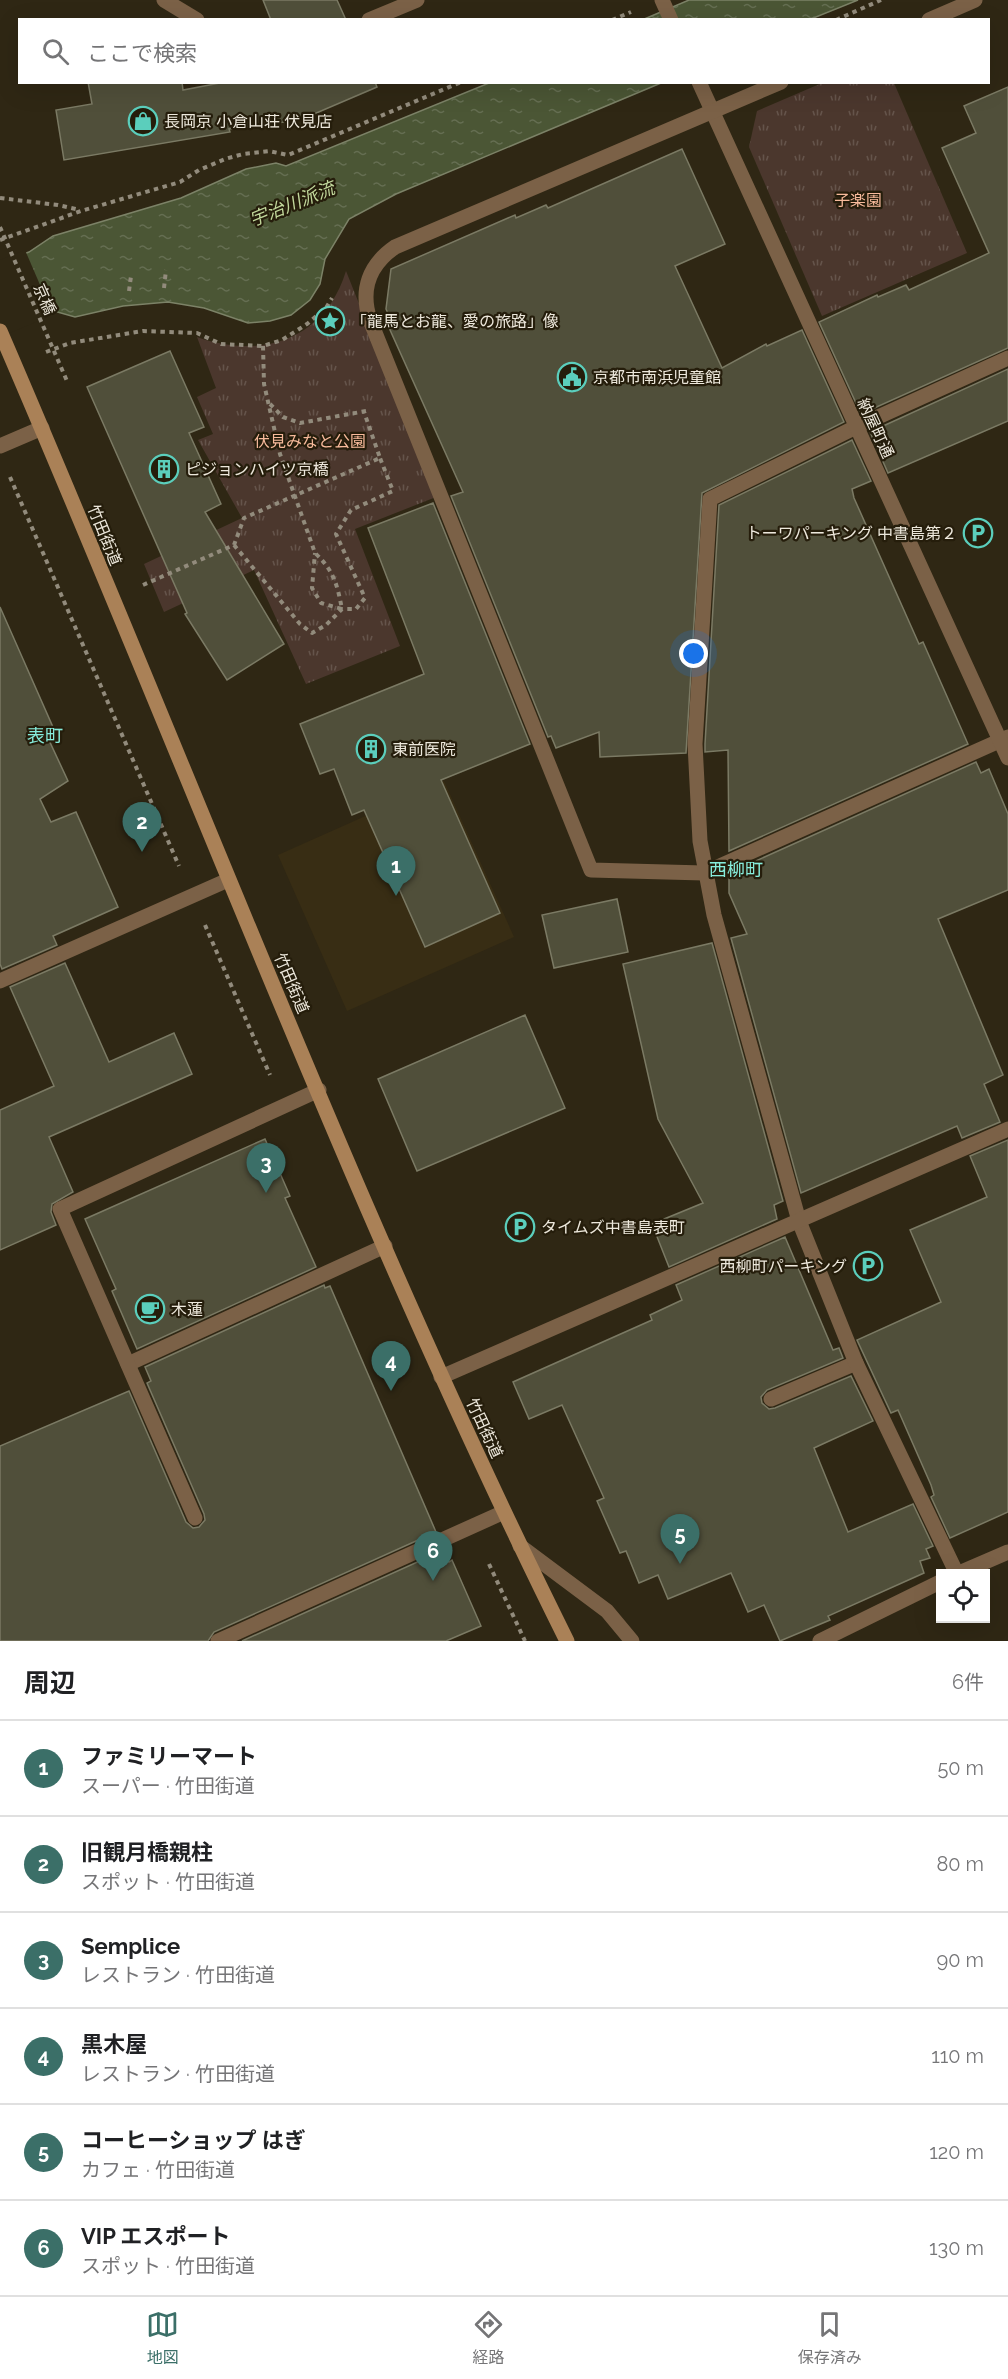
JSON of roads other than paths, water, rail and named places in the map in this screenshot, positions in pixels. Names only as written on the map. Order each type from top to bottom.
[{"type":"main road","name":"竹田街道","points":[[0,331],[228,880],[441,1377],[567,1641]]},
{"type":"street","points":[[164,0],[194,18]]},
{"type":"street","points":[[374,18],[417,0]]},
{"type":"street","points":[[663,0],[670,18]]},
{"type":"street","points":[[934,18],[975,0]]},
{"type":"street","points":[[776,84],[395,247],[385,254],[370,273],[365,297],[370,320],[591,870],[705,873],[1004,739]]},
{"type":"street","name":"納屋町通","points":[[702,90],[856,427],[1004,739],[1008,758]]},
{"type":"street","points":[[955,1569],[856,1363],[799,1221],[714,915],[705,873],[697,809],[695,744],[710,499],[856,427],[1008,358]]},
{"type":"street","points":[[0,446],[42,428]]},
{"type":"street","points":[[0,981],[228,880]]},
{"type":"street","points":[[195,1518],[60,1209],[319,1090]]},
{"type":"street","points":[[441,1377],[1008,1129]]},
{"type":"street","points":[[128,1364],[385,1246]]},
{"type":"street","points":[[771,1399],[856,1363]]},
{"type":"street","points":[[218,1641],[504,1512]]},
{"type":"street","points":[[520,1546],[607,1611],[632,1641]]},
{"type":"street","points":[[969,1569],[1008,1552]]},
{"type":"street","points":[[820,1641],[936,1584]]},
{"type":"water","points":[[689,0],[858,0],[813,18],[647,18]]},
{"type":"water","name":"宇治川派流","points":[[487,84],[659,84],[396,194],[349,219],[325,259],[320,284],[310,300],[291,315],[270,321],[248,323],[204,308],[168,302],[123,306],[75,317],[54,311],[0,334],[0,263],[29,252],[53,236],[181,198],[246,169],[276,163],[286,166]]},
{"type":"place","name":"長岡京 小倉山荘 伏見店","points":[[143,121]]},
{"type":"place","name":"「龍馬とお龍、愛の旅路」像","points":[[330,321]]},
{"type":"place","name":"京都市南浜児童館","points":[[572,377]]},
{"type":"place","name":"ピジョンハイツ京橋","points":[[164,469]]},
{"type":"place","name":"トーワパーキング 中書島第２","points":[[978,533]]},
{"type":"place","name":"東前医院","points":[[371,749]]},
{"type":"place","name":"旧観月橋親柱","points":[[142,852]]},
{"type":"place","name":"ファミリーマート","points":[[396,896]]},
{"type":"place","name":"Semplice","points":[[266,1193]]},
{"type":"place","name":"タイムズ中書島表町","points":[[520,1227]]},
{"type":"place","name":"西柳町パーキング","points":[[868,1266]]},
{"type":"place","name":"木蓮","points":[[150,1309]]},
{"type":"place","name":"黒木屋","points":[[391,1391]]},
{"type":"place","name":"コーヒーショップ はぎ","points":[[680,1564]]},
{"type":"place","name":"VIP エスポート","points":[[433,1581]]},
{"type":"district","name":"表町","points":[[45,736]]},
{"type":"district","name":"西柳町","points":[[736,870]]},
{"type":"park label","name":"子楽園","points":[[858,200]]},
{"type":"park label","name":"伏見みなと公園","points":[[310,441]]}]
